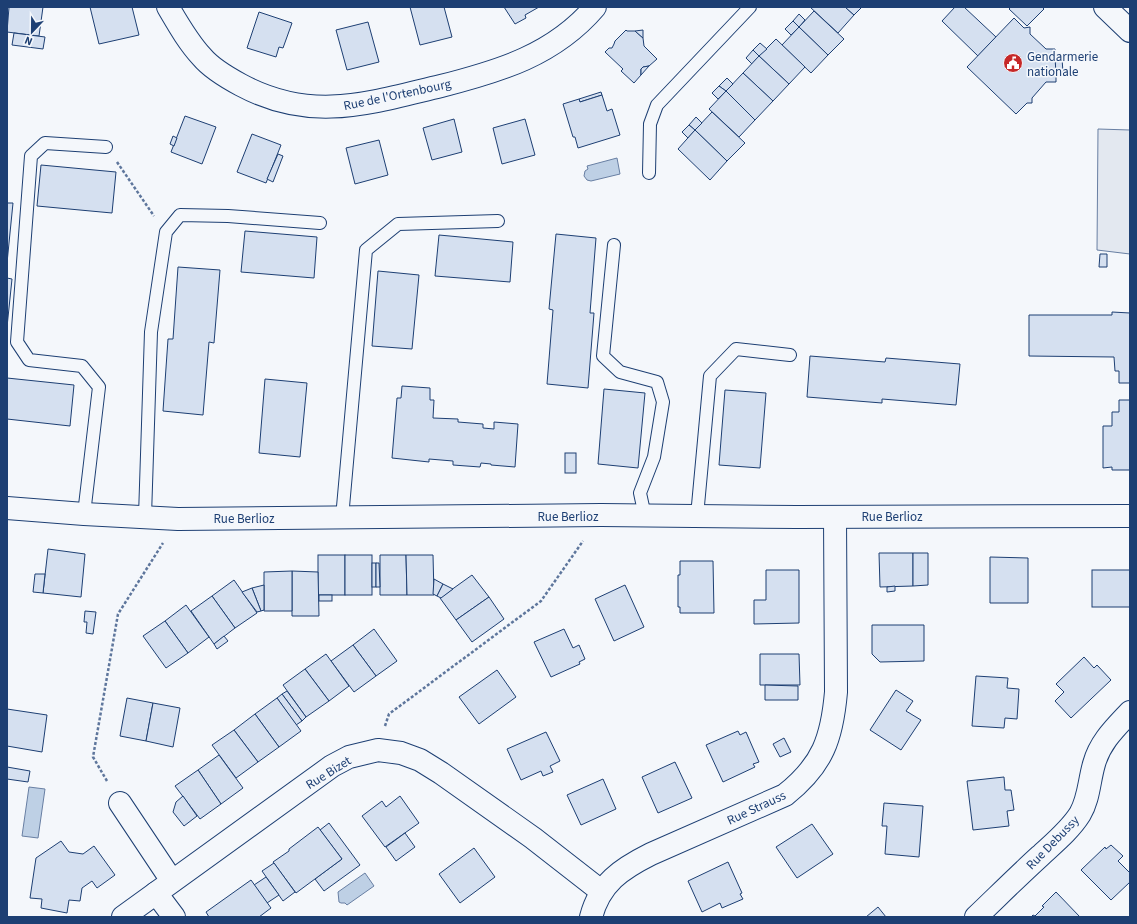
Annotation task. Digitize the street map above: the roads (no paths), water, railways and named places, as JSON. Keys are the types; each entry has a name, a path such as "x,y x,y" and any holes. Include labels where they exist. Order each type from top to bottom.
{"street":[{"name":"Rue de l'Ortenbourg","path":"168,7 185,36 202,58 228,77 256,93 276,100 305,107 326,107 351,106 381,100 469,79 503,68 528,58 551,45 584,19 595,7"},
{"path":"1105,7 1130,30"},
{"name":"Rue Berlioz","path":"7,508 84,514 178,518 601,515 835,517 1130,516"},
{"name":"Rue Strauss","path":"590,917 601,891 616,875 634,863 785,795 799,784 820,758 829,738 834,717 836,692 835,517"},
{"name":"Rue Debussy","path":"976,917 1058,839 1079,815 1088,795 1094,763 1101,746 1111,732 1130,712"},
{"name":"Rue Bizet","path":"123,917 332,766 349,757 378,750 401,753 420,760 440,772 533,838 601,891"},
{"path":"120,803 164,887 174,917"}],"lane":[{"path":"649,173 650,124 657,105 750,7"},
{"path":"84,514 99,387 82,366 29,360 17,342 32,156 45,143 106,147"},
{"path":"145,516 151,332 166,232 180,216 228,216 320,223"},
{"path":"342,518 366,250 398,224 498,221"},
{"path":"614,245 603,356 620,372 657,382 663,402 654,457 640,493 645,516"},
{"path":"697,516 710,376 736,349 790,355"}],"water":[{"path":"617,158 620,174 591,181 587,180 584,176 585,171 588,169 587,166"},
{"path":"29,787 45,789 38,838 22,836"},
{"path":"365,873 374,886 347,905 339,902 338,892"}],"place":[{"name":"Gendarmerie nationale","path":"1013,63"}]}
